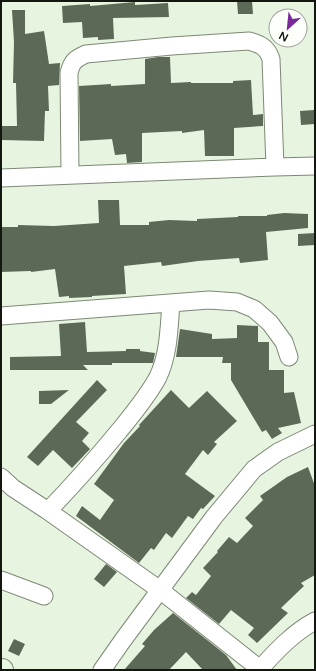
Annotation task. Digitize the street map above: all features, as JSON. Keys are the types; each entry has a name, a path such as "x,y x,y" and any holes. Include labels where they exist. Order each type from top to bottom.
{"street":[{"path":"70,174 69,73 71,65 76,59 86,54 249,41 260,44 267,49 272,59 275,167"},
{"path":"1,178 70,174 315,166"},
{"path":"1,316 209,300 237,302 254,309 270,323 284,342 289,357"},
{"path":"48,511 81,478 131,416 158,378 168,336 171,303"},
{"path":"102,670 122,640 214,517 254,469 278,452 315,434"},
{"path":"1,477 13,488 160,590 260,669 271,656 303,627 315,621"},
{"path":"1,580 44,596"}],"building":[{"path":"237,1 252,1 253,14 238,14"},
{"path":"135,2 135,5 168,3 169,17 113,18 114,39 98,40 98,37 83,38 82,22 63,23 62,6 90,4 90,6"},
{"path":"12,10 25,10 25,34 44,31 49,64 60,63 59,85 48,86 49,111 45,111 44,141 1,140 1,126 17,126 16,83 13,83 14,42"},
{"path":"170,57 171,83 233,83 233,81 251,80 253,115 263,114 263,126 234,128 234,156 205,156 204,130 182,133 182,131 142,133 142,162 127,163 126,154 115,155 112,139 80,141 79,86 145,84 145,59"},
{"path":"314,110 315,124 301,125 300,111"},
{"path":"98,200 119,200 120,225 149,225 149,222 169,220 197,221 197,219 238,216 267,216 284,213 308,214 308,228 266,232 268,260 240,263 239,258 198,261 162,266 161,262 124,266 126,294 92,297 59,297 55,269 31,272 1,272 1,227 18,227 18,225 54,226 99,223"},
{"path":"315,233 315,245 298,246 298,234"},
{"path":"85,322 87,352 126,351 126,349 140,349 140,351 155,353 153,363 83,365 88,370 10,370 10,357 61,356 59,324"},
{"path":"237,325 258,326 258,342 269,342 269,370 284,370 284,393 294,392 301,423 278,428 282,433 272,439 266,430 262,432 231,380 231,363 222,363 223,357 176,357 180,329 212,334 212,339 237,338"},
{"path":"97,380 107,390 76,422 89,433 82,441 90,449 72,468 53,450 38,466 27,457"},
{"path":"69,390 51,404 39,404 39,391"},
{"path":"171,390 189,408 207,391 237,421 214,442 217,444 208,455 203,450 185,474 215,496 203,509 201,508 193,519 188,516 172,538 166,533 154,550 151,548 139,563 76,516 82,506 100,520 114,500 94,484 124,443"},
{"path":"308,467 315,486 315,575 301,583 304,586 281,608 288,613 257,643 248,635 254,628 231,610 219,624 186,598 192,592 196,595 211,576 203,568 218,552 217,551 229,537 237,543 253,526 245,518 263,500 260,496 287,477"},
{"path":"106,564 117,572 104,587 94,579"},
{"path":"173,613 226,655 237,670 203,670 186,652 169,670 124,670 145,646 142,644 154,630"},
{"path":"14,639 25,644 19,656 8,651"}]}
